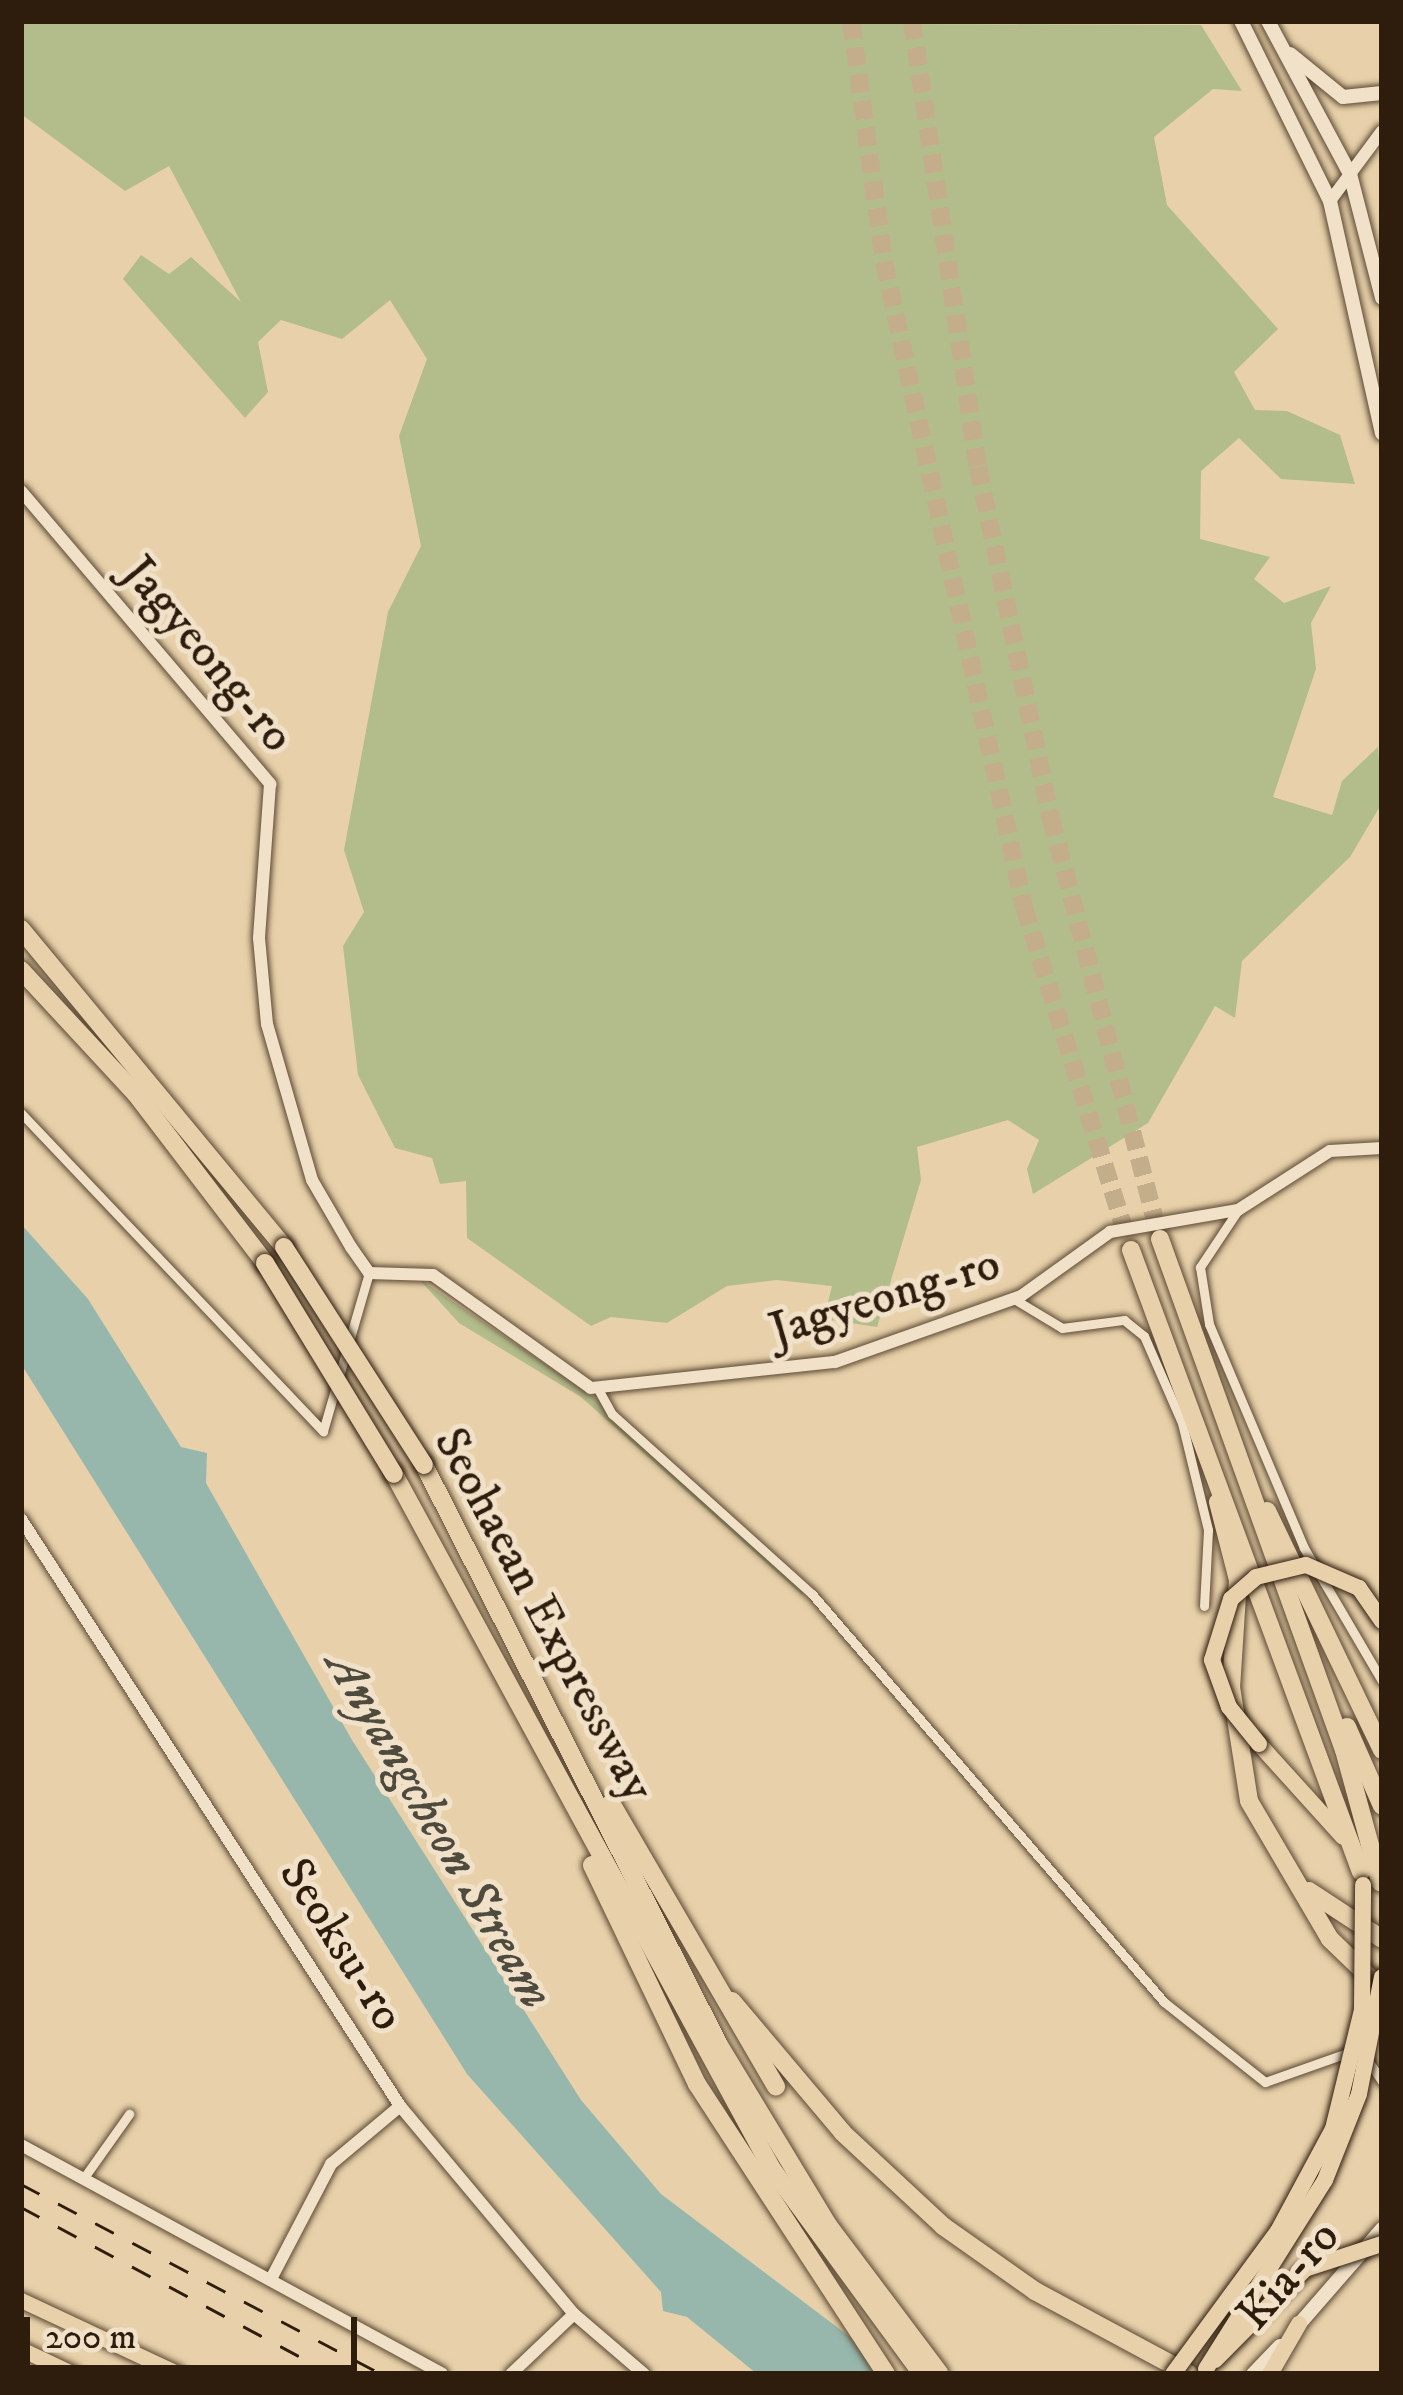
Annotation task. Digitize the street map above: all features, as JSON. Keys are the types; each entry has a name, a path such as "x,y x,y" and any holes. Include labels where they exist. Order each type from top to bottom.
{"highway":[{"name":"Seohaean Expressway","path":"21,929 284,1247 424,1465 565,1727 655,1940 772,2169 922,2374"},
{"name":"Seohaean Expressway","path":"21,970 136,1094 265,1263 394,1474 562,1795 787,2162 940,2374"},
{"path":"1160,1239 1308,1654 1372,1886 1362,2010 1333,2128 1278,2231 1172,2374"},
{"path":"1131,1250 1372,1886"},
{"path":"1217,1402 1382,1750"},
{"path":"1190,1412 1238,1580 1234,1730 1263,1837 1330,1939 1382,1989"},
{"path":"1372,1886 1327,1812 1228,1707 1212,1660 1231,1599 1256,1577 1306,1565 1359,1588 1382,1622"},
{"path":"1308,1654 1382,1806"},
{"path":"565,1727 732,2002 776,2087"},
{"path":"562,1795 628,1956 757,2184 886,2374"},
{"path":"1263,1837 1332,1914 1382,1939"},
{"path":"1199,2372 1325,2180 1364,2077 1382,1976"},
{"path":"732,2002 796,2078 985,2258 1199,2372"},
{"path":"1199,2372 1306,2269 1382,2244"},
{"path":"1270,2374 1299,2324"}],"main road":[{"path":"1241,21 1330,201 1382,433"},
{"path":"1268,21 1350,174 1382,298"},
{"path":"1288,53 1343,97 1382,93"},
{"name":"Kia-ro","path":"1253,2374 1382,2228"},
{"path":"21,2300 179,2374"},
{"path":"21,2349 74,2374"}],"street":[{"path":"1330,201 1382,131"},
{"name":"Jagyeong-ro","path":"21,491 270,784 259,938 267,1024 312,1180 369,1273"},
{"path":"21,1113 323,1430 369,1273 433,1275 598,1389 612,1414 812,1594 1164,2002 1265,2082 1346,2050 1382,2081"},
{"name":"Jagyeong-ro","path":"598,1389 806,1370 1014,1298 1109,1232 1238,1210 1330,1150 1382,1148"},
{"path":"1238,1210 1200,1267 1209,1324 1299,1549 1382,1681"},
{"path":"1014,1298 1062,1328 1124,1320 1144,1336 1182,1423 1212,1574 1204,1606"},
{"name":"Seoksu-ro","path":"21,1520 400,2106 574,2314 644,2374"},
{"path":"21,1548 29,1533"},
{"path":"1212,1574 1228,1573"},
{"path":"271,2279 331,2164 400,2106"},
{"path":"83,2179 129,2114"},
{"path":"21,2145 442,2374"},
{"path":"511,2374 574,2314"}],"green space":[{"path":"21,21 1201,25 1242,91 1213,89 1154,137 1167,205 1278,329 1234,372 1255,410 1287,411 1340,435 1355,484 1281,479 1239,438 1201,471 1200,539 1270,557 1254,579 1284,603 1331,586 1311,623 1316,669 1273,797 1332,815 1342,781 1378,747 1382,803 1350,857 1242,961 1235,1018 1215,1006 1148,1123 1033,1194 1027,1169 1039,1140 1008,1120 917,1147 921,1180 877,1327 824,1319 832,1286 777,1280 727,1286 667,1323 611,1317 591,1326 467,1238 466,1181 440,1184 432,1158 395,1148 358,1075 343,946 364,912 344,850 388,612 421,546 399,436 427,359 390,300 342,339 281,320 258,342 268,392 245,418 123,279 141,255 169,274 191,257 241,302 169,166 125,191 21,114"},
{"path":"418,1278 598,1400 807,1588 802,1595 581,1397 459,1323"}],"water":[{"path":"21,1224 88,1299 181,1447 207,1453 206,1483 352,1740 581,2100 661,2194 899,2374 757,2374 687,2317 663,2311 661,2292 467,2074 21,1364"}],"tunnel":[{"path":"851,21 884,262 1024,907 1131,1250"},
{"path":"912,21 978,467 1051,818 1160,1239"}],"railway":[{"path":"21,2184 382,2374"},
{"path":"21,2207 332,2374"}],"water label":[{"name":"Anyangcheon Stream","path":"439,1830"}]}
